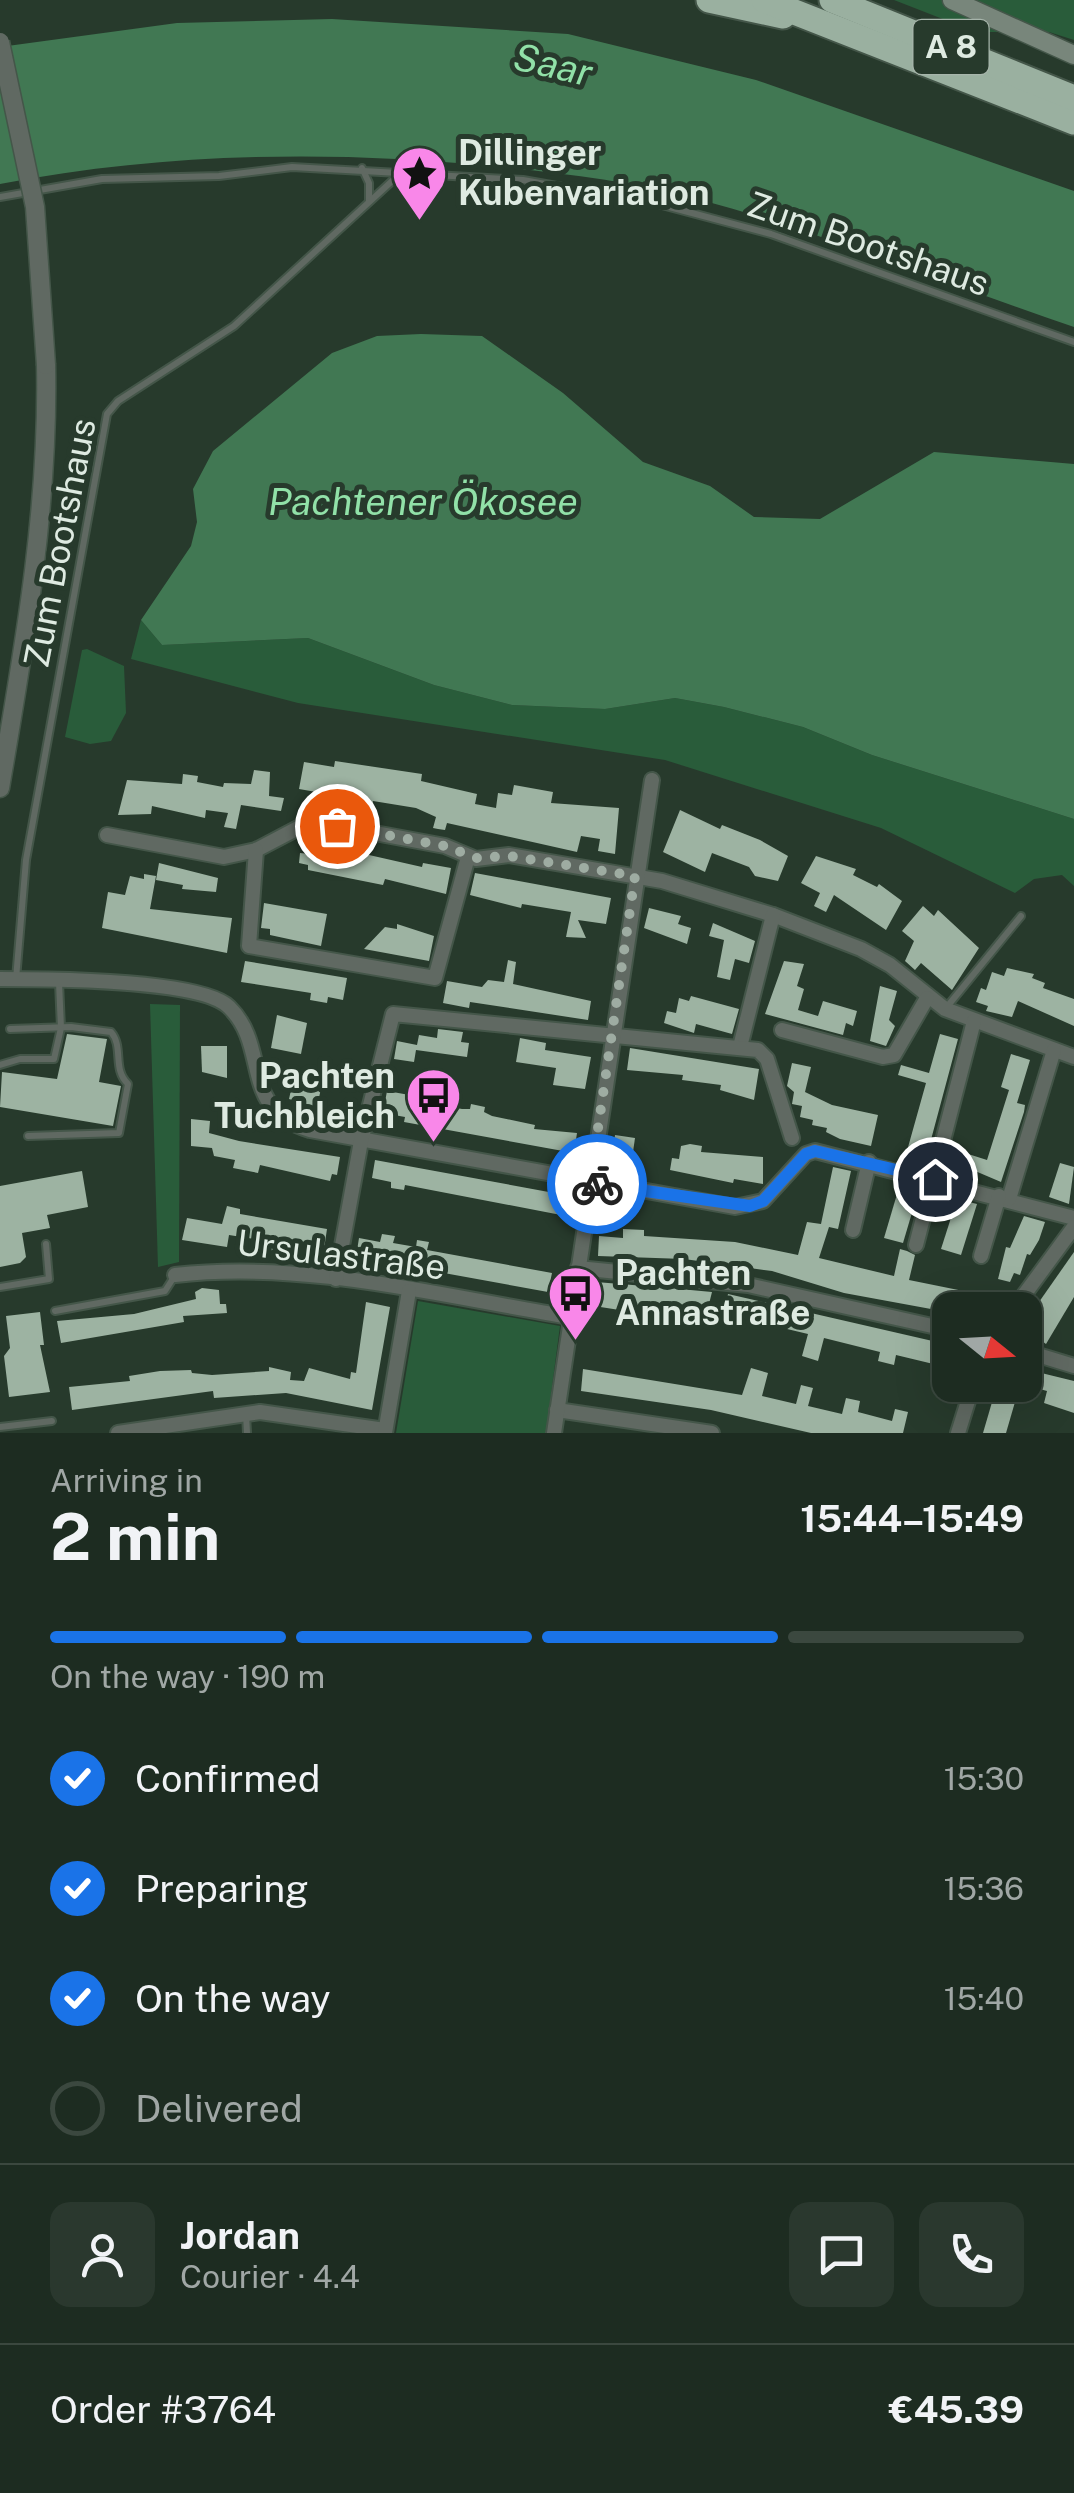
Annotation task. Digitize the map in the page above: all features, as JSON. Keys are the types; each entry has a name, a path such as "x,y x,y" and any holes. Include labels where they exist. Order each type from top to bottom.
{"highway":[{"path":"710,0 826,10"},
{"name":"A 8","path":"764,0 826,10 1074,98"},
{"name":"A 8","path":"826,10 1074,122"}],"main road":[{"path":"952,0 1074,55"}],"street":[{"path":"0,42 34,207 46,365 46,449 38,549 0,788"},
{"path":"554,1433 652,780"},
{"path":"107,835 224,857 256,850 279,835 318,825 445,846 468,857 509,856 635,876 773,915 862,949 890,965 944,1010 1074,1057"},
{"path":"256,850 249,946 435,978 468,857"},
{"path":"740,1047 773,915"},
{"path":"8,979 195,992 219,1000 238,1019 261,1090 275,1112 296,1126 361,1141 590,1183 750,1206 763,1201 806,1154 815,1151 1074,1218"},
{"path":"782,1030 883,1057 894,1054 927,998"},
{"path":"336,1279 389,1016 425,1015 758,1050 766,1059 792,1138"},
{"path":"916,1245 974,1022"},
{"path":"980,1256 1054,1050"},
{"path":"852,1230 868,1162"},
{"path":"1026,1292 1074,1227"},
{"path":"578,1268 748,1284 932,1326"},
{"name":"Ursulastraße","path":"175,1275 270,1270 570,1317"},
{"path":"118,1433 246,1413 283,1413 385,1432 409,1291"},
{"path":"1042,1356 1074,1366"},
{"path":"958,1433 968,1402"},
{"path":"557,1410 712,1433"}],"lane":[{"path":"0,197 102,180 220,176 292,166 404,170"},
{"path":"362,168 369,183 369,202"},
{"name":"Zum Bootshaus","path":"8,979 26,860 108,414 118,401 234,326 404,170 522,180 702,216 829,252 1074,342"},
{"path":"944,1010 1021,916"},
{"path":"0,1066 20,1059 54,1059 61,1028 56,980"},
{"path":"10,1029 104,1028 115,1034 120,1076 128,1092 124,1126 112,1136 28,1136"},
{"path":"0,1287 49,1279 46,1244"},
{"name":"Ursulastraße","path":"55,1310 166,1291 175,1275"},
{"path":"246,1413 248,1433"},
{"path":"0,1426 52,1420"}],"shaded area":[{"path":"894,0 1074,0 1074,40 1049,32 976,32"},
{"path":"141,620 162,645 308,638 434,685 512,705 605,709 675,698 803,727 872,755 1074,819 1074,886 1062,875 1034,879 1015,893 881,828 665,760 298,703 131,659"},
{"path":"82,650 124,666 126,713 111,741 90,744 65,737"},
{"path":"150,1004 180,1005 179,1262 158,1267"},
{"path":"418,1301 560,1326 546,1433 396,1433"}],"water":[{"name":"Saar","path":"332,19 568,34 756,80 1074,191 1074,327 748,213 649,188 570,175 429,161 306,156 183,160 0,184 0,47 177,23"},
{"name":"Pachtener Ökosee","path":"377,336 482,336 563,393 643,462 710,486 754,517 820,519 934,452 1074,464 1074,819 872,755 803,727 724,707 675,698 605,709 512,705 434,685 308,638 162,645 141,620 191,546 197,522 193,489 213,451 332,353"}],"building":[{"path":"335,761 422,774 421,781 477,794 475,804 496,808 498,793 512,795 514,785 553,792 551,803 619,808 615,854 598,851 600,839 581,836 577,852 447,823 445,830 438,829 433,828 436,817 416,808 373,801 372,809 321,800 322,793 299,789 304,762 334,767"},
{"path":"254,770 270,772 269,796 284,798 281,811 241,805 236,829 224,827 228,813 206,810 205,818 152,806 151,814 118,815 127,780 182,784 183,774 198,776 197,782 223,787 224,783 251,784"},
{"path":"680,810 720,829 722,825 760,840 788,856 778,881 755,876 749,867 712,853 705,872 663,852"},
{"path":"311,849 346,855 347,850 422,867 423,863 451,868 446,894 385,879 383,885 308,870 308,865 299,863 300,853 310,854"},
{"path":"816,856 856,869 853,875 877,887 879,884 902,901 886,930 834,895 826,912 814,906 820,893 801,883"},
{"path":"159,863 218,878 216,892 182,889 183,885 156,880"},
{"path":"475,873 611,898 606,924 578,920 586,938 566,937 571,912 522,904 521,908 470,895"},
{"path":"144,874 156,876 150,909 232,918 227,953 102,928 108,892 125,895 130,876 144,879"},
{"path":"264,903 327,914 321,946 270,935 270,929 261,928"},
{"path":"923,906 934,916 938,910 979,948 952,990 921,963 915,970 905,961 914,941 902,931"},
{"path":"649,908 681,916 678,924 691,928 687,944 644,928"},
{"path":"713,923 755,941 749,963 735,959 730,980 717,977 724,940 709,936"},
{"path":"397,924 434,936 429,961 364,949 385,927 397,929"},
{"path":"508,960 516,962 513,984 591,1001 588,1020 470,1002 469,1008 443,1003 447,981 482,987 488,980 504,982"},
{"path":"245,961 347,978 343,1000 310,1000 311,993 241,982"},
{"path":"784,961 804,964 797,986 804,989 798,1010 818,1016 823,1001 857,1011 853,1026 846,1023 843,1035 765,1014"},
{"path":"1007,968 1034,974 1032,978 1045,983 1043,988 1074,999 1074,1026 1018,1001 1012,1017 986,1011 988,1006 976,1002 981,988 986,990 992,972 1004,976"},
{"path":"880,986 897,991 889,1020 895,1026 886,1046 870,1041"},
{"path":"691,996 739,1009 732,1034 696,1024 694,1033 664,1023 667,1011 676,1013 679,998 689,1001"},
{"path":"277,1015 307,1023 301,1054 271,1048"},
{"path":"438,1029 463,1032 461,1042 469,1043 467,1057 416,1050 414,1062 394,1059 397,1041 417,1045 419,1035 437,1038"},
{"path":"67,1034 107,1039 99,1082 121,1086 113,1126 0,1107 2,1072 57,1079"},
{"path":"940,1034 958,1039 925,1162 905,1158 926,1083 898,1075 901,1065 929,1073"},
{"path":"520,1038 546,1043 545,1050 591,1057 585,1089 553,1085 556,1068 516,1062"},
{"path":"201,1046 227,1046 227,1078 202,1072"},
{"path":"630,1048 759,1069 754,1100 720,1090 721,1085 682,1080 683,1075 627,1070"},
{"path":"1011,1054 1030,1060 1017,1103 1025,1105 1024,1112 1001,1182 961,1165 965,1153 987,1160 1009,1090 1001,1087"},
{"path":"792,1063 811,1067 805,1092 832,1105 878,1115 871,1146 840,1139 826,1132 827,1128 812,1125 813,1120 800,1117 802,1106 792,1104 794,1092 787,1086"},
{"path":"294,1073 323,1079 317,1107 289,1099 291,1090 282,1089 284,1078 293,1080"},
{"path":"387,1091 438,1100 437,1104 462,1109 470,1109 471,1104 485,1107 484,1112 492,1116 535,1125 534,1129 577,1133 574,1153 404,1122 405,1117 383,1113"},
{"path":"191,1119 210,1121 209,1133 239,1141 340,1157 337,1175 332,1174 330,1181 260,1165 258,1173 233,1168 235,1160 214,1156 212,1148 191,1146"},
{"path":"615,1135 635,1138 631,1166 611,1163"},
{"path":"681,1146 702,1146 701,1152 763,1157 763,1184 734,1179 733,1183 670,1170 672,1158 679,1159"},
{"path":"375,1160 565,1195 561,1215 405,1185 404,1190 391,1188 391,1182 372,1178"},
{"path":"1060,1163 1074,1167 1069,1204 1049,1197"},
{"path":"833,1167 851,1171 838,1229 829,1227 819,1258 894,1276 900,1249 915,1255 909,1280 968,1292 932,1292 931,1309 844,1293 772,1271 684,1259 598,1256 599,1236 623,1238 623,1229 644,1230 644,1236 735,1242 798,1255 807,1222 821,1224"},
{"path":"82,1171 88,1207 47,1215 50,1228 22,1233 26,1257 20,1263 0,1267 0,1186"},
{"path":"900,1184 919,1189 903,1243 884,1238"},
{"path":"957,1199 977,1204 961,1255 941,1249"},
{"path":"227,1206 240,1209 240,1214 327,1229 324,1249 298,1244 297,1250 281,1247 281,1252 259,1248 260,1240 229,1235 227,1247 182,1240 187,1218 222,1224"},
{"path":"1024,1216 1045,1222 1039,1240 1027,1254 1020,1275 1014,1273 1010,1282 998,1279 1006,1247 1010,1248"},
{"path":"382,1234 395,1236 393,1243 416,1247 417,1240 429,1242 427,1250 552,1273 548,1292 356,1257 359,1238 380,1242"},
{"path":"1074,1252 1074,1297 1046,1344 1042,1341 1042,1298"},
{"path":"596,1282 712,1292 707,1312 671,1308 669,1325 658,1324 658,1316 594,1306"},
{"path":"202,1288 219,1290 220,1304 226,1304 227,1313 183,1316 184,1322 61,1343 57,1321 134,1314 196,1299 195,1292"},
{"path":"728,1294 932,1341 932,1364 896,1355 894,1365 878,1361 880,1352 824,1338 818,1361 802,1356 808,1334 724,1314"},
{"path":"366,1302 390,1307 372,1410 286,1393 214,1398 213,1391 72,1410 69,1387 130,1381 129,1376 160,1371 191,1370 212,1375 269,1371 269,1367 291,1372 290,1380 304,1381 309,1368 350,1379 351,1372 356,1373"},
{"path":"40,1312 44,1345 40,1345 50,1392 9,1397 4,1356 10,1348 6,1316"},
{"path":"751,1368 768,1373 762,1396 796,1404 801,1385 813,1388 808,1406 842,1414 846,1398 860,1401 858,1412 892,1421 895,1409 908,1412 903,1433 811,1433 711,1410 581,1391 583,1369 742,1395"},
{"path":"1042,1373 1074,1381 1074,1413 1044,1403 1047,1391 1042,1390"},
{"path":"992,1402 1015,1402 1006,1433 983,1433"}],"way so far":[{"path":"337,826 445,846 468,857 509,856 635,876 590,1183 597,1184"}],"place":[{"name":"Dillinger Kubenvariation","path":"419,222"},
{"name":"Pachten Tuchbleich","path":"434,1145"},
{"name":"Pachten Annastraße","path":"576,1342"}],"route":[{"path":"597,1184 735,1207 750,1206 763,1201 806,1154 815,1151 935,1179"}]}
